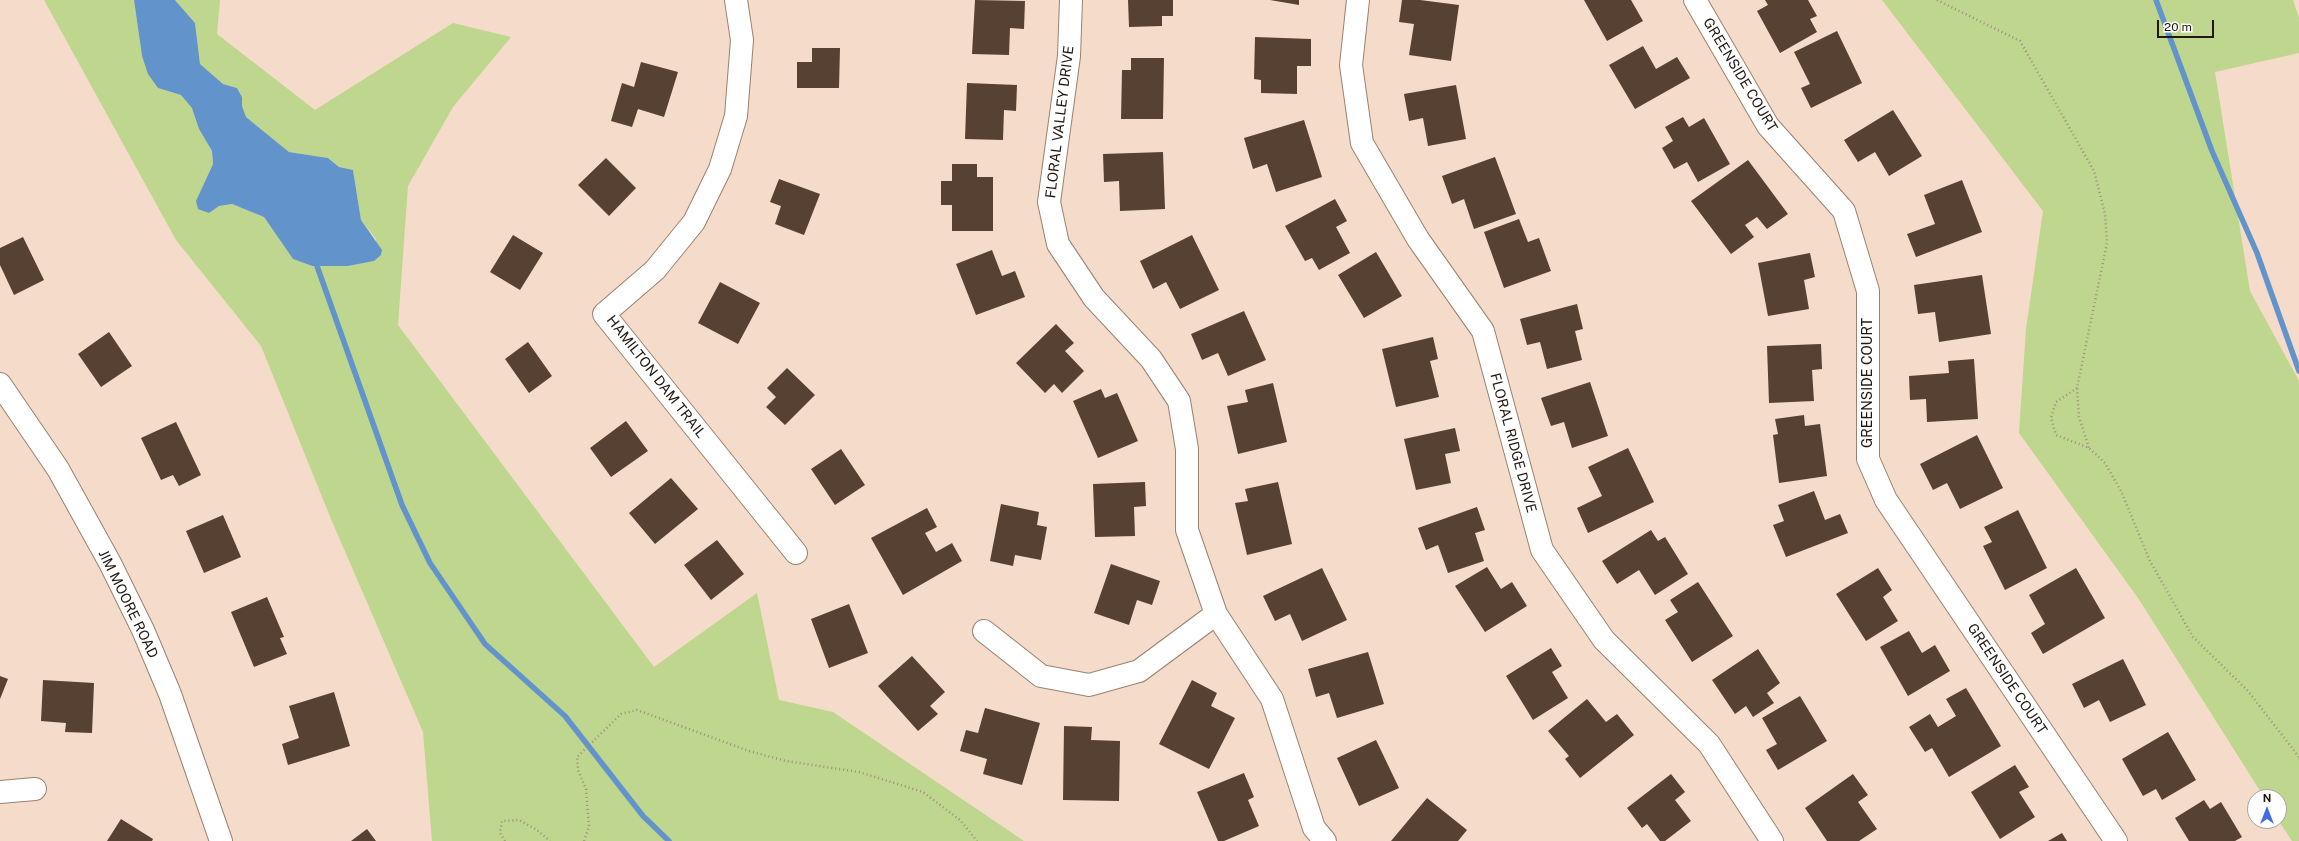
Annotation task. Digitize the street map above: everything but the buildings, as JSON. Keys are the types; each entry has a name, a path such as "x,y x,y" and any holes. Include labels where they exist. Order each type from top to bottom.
{"street":[{"name":"HAMILTON DAM TRAIL","path":"736,0 742,40 736,116 720,169 694,222 655,270 604,314 796,553"},
{"name":"FLORAL VALLEY DRIVE","path":"1071,0 1069,56 1049,202 1058,244 1094,298 1151,359 1179,402 1187,449 1187,530 1216,614 1272,699 1314,828 1325,841"},
{"name":"FLORAL RIDGE DRIVE","path":"1358,0 1351,65 1362,143 1418,239 1483,331 1542,550 1604,640 1708,744 1772,841"},
{"name":"GREENSIDE COURT","path":"1695,0 1768,126 1844,211 1868,291 1868,459 1886,500 2116,841"},
{"name":"JIM MOORE ROAD","path":"0,384 58,469 110,563 143,630 170,694 221,841"},
{"path":"984,631 1041,676 1089,684 1139,671 1216,614"},
{"path":"0,792 35,789"}],"path":[{"path":"1937,0 2020,41 2094,171 2105,214 2107,243 2077,388 2079,417 2089,448"},
{"path":"2077,388 2056,402 2051,418 2056,435 2089,448 2105,463 2121,491 2150,561 2193,637 2248,690 2299,757"},
{"path":"584,841 589,827 586,789 578,770 577,757 621,714 637,710 749,750 786,761 859,772 923,792 960,820 977,841"},
{"path":"505,841 500,833 502,821 519,820 537,830 550,841"}],"green space":[{"path":"44,0 134,0 142,56 158,88 181,95 193,108 199,129 212,151 213,164 202,188 209,213 219,206 232,204 264,217 293,259 312,266 348,266 374,261 376,239 361,220 353,170 339,167 328,158 289,152 246,117 242,106 242,97 237,88 223,84 200,64 195,23 175,0 220,0 217,34 315,110 453,23 511,37 453,107 408,186 398,325 654,667 757,593 779,700 833,712 1024,841 432,841 423,732 331,519 261,346 176,240"},
{"path":"1882,0 2293,0 2299,18 2299,53 2215,72 2250,291 2299,381 2299,841 2292,841 2284,829 2287,829 2287,789 2259,789 2138,598 2019,433 2026,329 2043,211"}],"water":[{"path":"134,0 175,0 195,23 200,64 223,84 237,88 242,97 242,106 246,117 289,152 328,158 339,167 353,170 361,220 382,250 381,255 374,261 348,266 312,266 293,259 264,217 232,204 219,206 209,213 198,209 196,201 213,164 212,151 199,129 192,108 181,95 158,88 148,74 142,56"}],"waterway":[{"path":"2156,0 2212,151 2257,253 2299,371"},
{"path":"317,266 402,505 430,563 485,644 565,716 643,816 669,841"}]}
